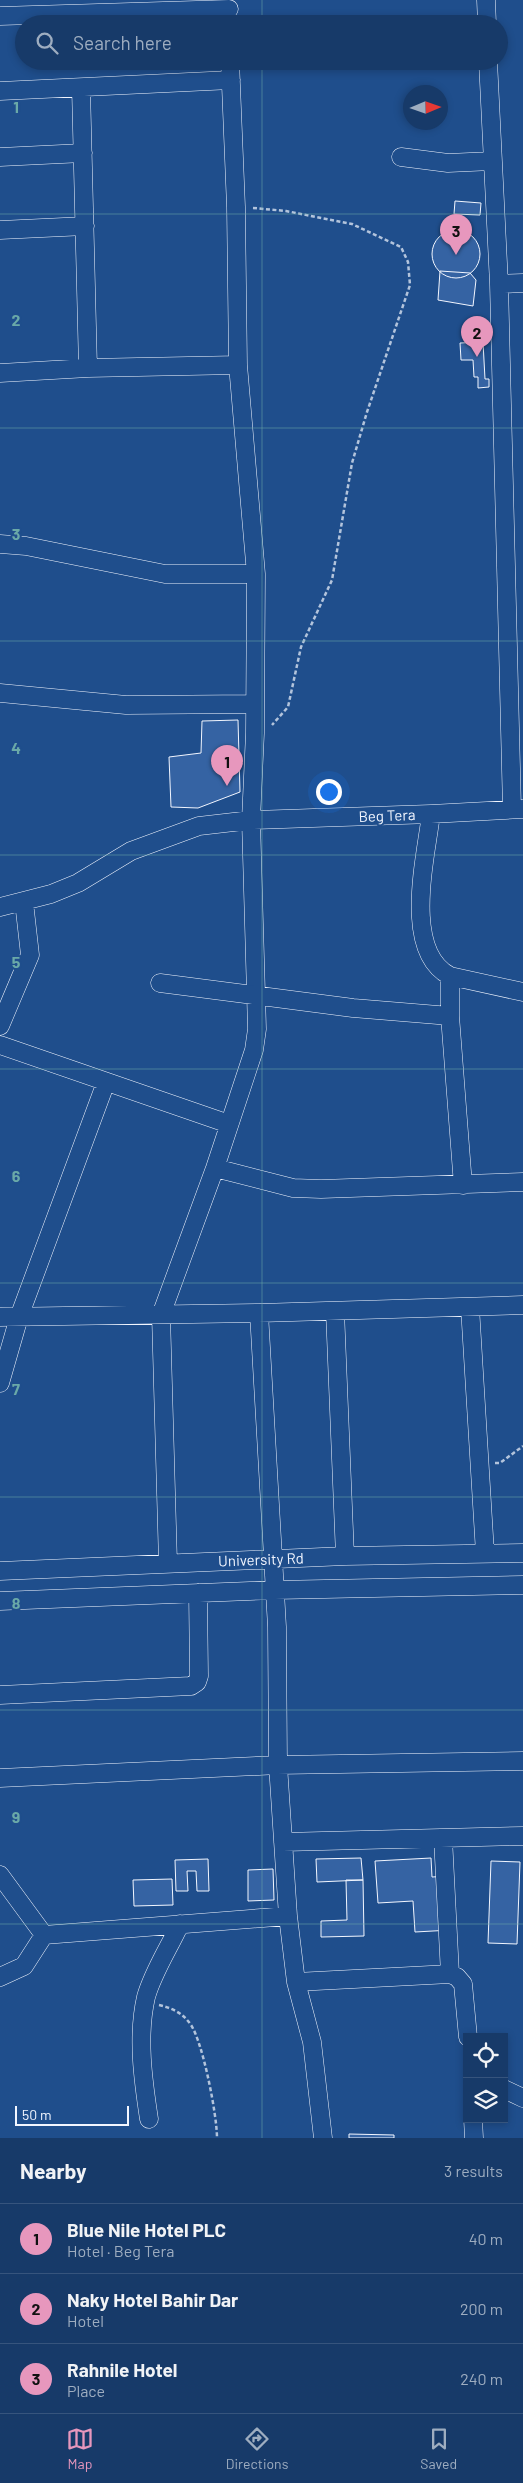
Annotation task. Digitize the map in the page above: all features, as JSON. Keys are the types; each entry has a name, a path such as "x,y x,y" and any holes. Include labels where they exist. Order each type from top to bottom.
{"street":[{"path":"486,0 487,15"},
{"path":"46,15 229,11"},
{"path":"0,16 15,16"},
{"path":"168,1563 161,1315 215,1168 257,1040 251,820 255,733 256,574 238,365 236,207 230,70"},
{"path":"488,70 499,284 518,809"},
{"path":"0,91 231,80"},
{"path":"81,88 88,368"},
{"path":"0,157 83,153"},
{"path":"401,157 448,164 492,161"},
{"path":"0,230 85,226"},
{"path":"499,284 523,283"},
{"path":"0,373 88,368 238,365"},
{"path":"0,544 26,546 166,574 256,574"},
{"path":"0,692 126,705 255,704"},
{"name":"Beg Tera","path":"0,907 24,902 78,883 131,851 182,832 217,822 518,809"},
{"path":"431,814 420,904 421,926 432,956 442,971 450,976 523,992"},
{"path":"0,1026 30,955 24,902"},
{"path":"450,976 450,1016 463,1185"},
{"path":"160,983 353,1008 450,1016"},
{"path":"0,1045 229,1124"},
{"path":"0,1382 19,1317 106,1082"},
{"path":"215,1168 293,1188 523,1182"},
{"path":"0,1317 259,1313 523,1305"},
{"path":"470,1307 484,1553"},
{"path":"335,1311 345,1556"},
{"path":"259,1313 275,1590 278,1765 288,1916 296,1982 312,2042 324,2138"},
{"name":"University Rd","path":"0,1571 345,1556 523,1553"},
{"name":"University Rd","path":"0,1601 275,1590 523,1585"},
{"path":"0,1695 191,1686 197,1682 199,1676 198,1593"},
{"path":"0,1778 278,1765 523,1761"},
{"path":"283,1842 523,1836"},
{"path":"443,1838 450,1974"},
{"path":"0,1876 44,1935"},
{"path":"44,1935 288,1916"},
{"path":"149,2119 142,2036 146,2001 156,1972 180,1924"},
{"path":"0,1977 24,1966 44,1935"},
{"path":"296,1982 450,1974 457,1977 463,1984 468,2033"},
{"path":"508,2091 523,2098"},
{"path":"473,2123 474,2138"}],"path":[{"path":"236,207 286,211 352,224 401,247 408,262 410,285 367,412 352,463 332,580 301,647 288,707 271,725 255,733"},
{"path":"479,1463 500,1464 523,1446"},
{"path":"146,2001 175,2008 192,2025 206,2070 218,2138"}],"building":[{"path":"455,201 481,203 480,215 454,214"},
{"path":"456,230 465,232 473,237 478,245 480,254 478,263 473,271 465,276 456,278 447,276 439,271 434,263 432,254 434,245 439,237 447,232"},
{"path":"440,271 470,273 476,280 473,306 438,300"},
{"path":"483,342 485,379 489,379 489,387 478,388 478,377 474,377 473,360 461,360 460,343"},
{"path":"238,720 240,792 198,808 171,807 169,757 201,753 202,721"},
{"path":"361,1858 363,1880 317,1882 316,1859"},
{"path":"431,1858 432,1877 448,1876 451,1930 415,1932 413,1901 378,1903 375,1861"},
{"path":"208,1859 209,1891 197,1891 196,1871 187,1871 188,1891 176,1891 175,1860"},
{"path":"491,1861 520,1862 517,1944 488,1943"},
{"path":"273,1869 274,1900 248,1901 248,1870"},
{"path":"172,1879 173,1905 134,1906 133,1880"},
{"path":"346,1880 363,1880 364,1936 321,1937 321,1921 347,1920"},
{"path":"349,2134 394,2135 394,2138 349,2138"}],"place":[{"name":"Rahnile Hotel","path":"456,255"},
{"name":"Naky Hotel Bahir Dar","path":"477,357"},
{"name":"Blue Nile Hotel PLC","path":"227,786"}]}
